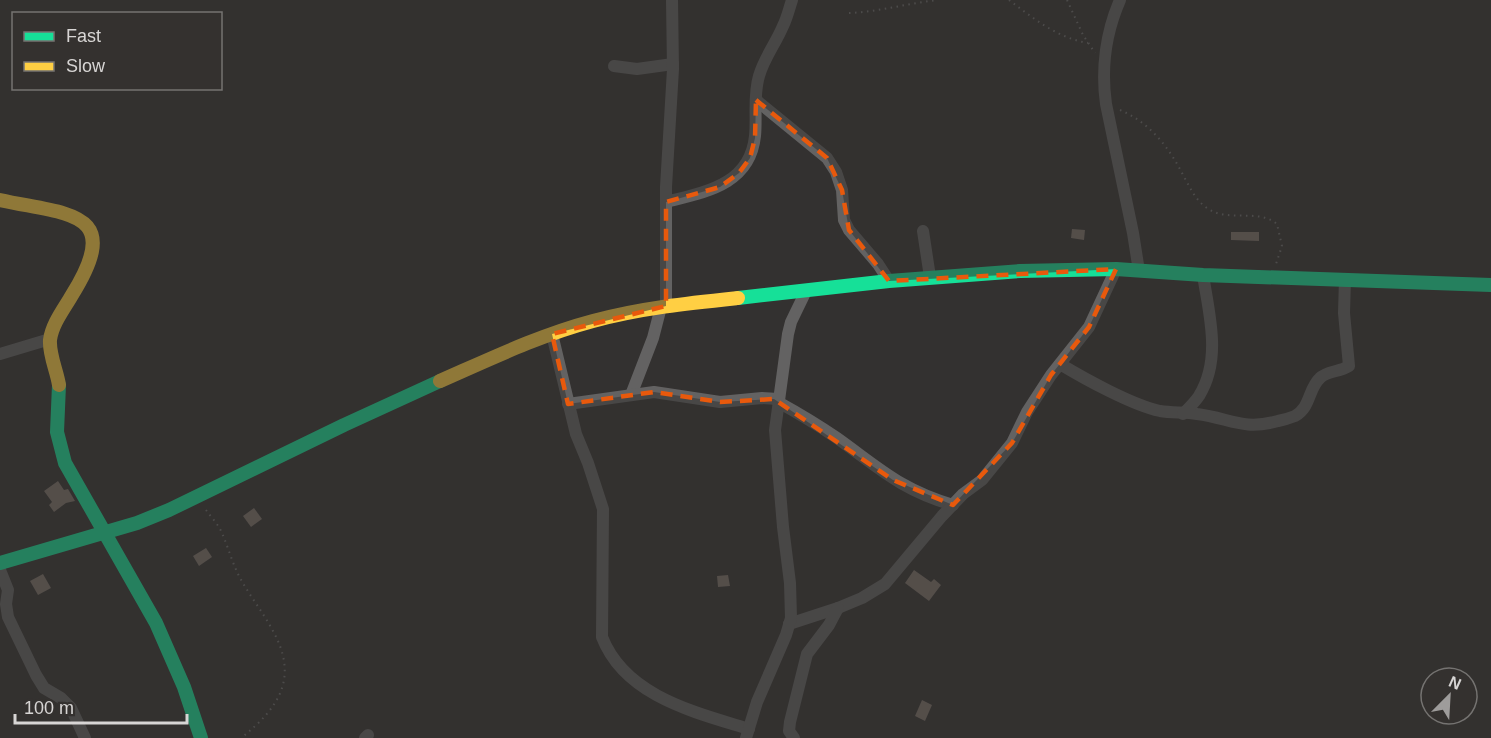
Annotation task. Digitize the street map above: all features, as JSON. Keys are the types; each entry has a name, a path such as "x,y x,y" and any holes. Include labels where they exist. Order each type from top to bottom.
{"street":[{"path":"630,394 664,307 666,202 673,64 672,0"},
{"path":"666,202 720,187 739,173 750,158 755,138 757,85 763,66 784,26 792,0"},
{"path":"1120,0 1109,32 1105,70 1106,104 1139,271"},
{"path":"614,66 637,69 673,64"},
{"path":"756,100 827,158 836,172 842,189 844,220 849,230 878,264 889,281"},
{"path":"0,200 76,217 84,221 92,234 94,245 86,273 57,322 50,339 59,389 57,425 60,445 65,463 156,623 184,687 201,738"},
{"path":"923,231 930,277"},
{"path":"789,624 862,598 885,584 953,505 982,480 1012,443 1027,412 1089,327 1116,269"},
{"path":"0,563 137,523 197,498 355,420 513,348 592,321 664,307 889,281 1020,271 1116,269 1203,275 1491,285"},
{"path":"1183,414 1198,397 1205,384 1212,349 1212,328 1203,275"},
{"path":"1060,364 1078,375 1159,410 1196,414 1238,424 1259,426 1295,416 1305,408 1322,375 1338,372 1349,366 1344,313 1345,279"},
{"path":"552,334 576,434 603,509 602,637 608,650 618,665 639,686 748,734 757,702 791,618 775,430 788,334 791,322 806,291"},
{"path":"0,354 50,339"},
{"path":"568,404 654,392 720,402 762,398 778,400 819,426 893,480 916,492 953,505"},
{"path":"0,570 8,590 6,604 8,617 36,675 44,688 61,698 71,708 85,738"},
{"path":"794,738 789,731 790,722 807,654 829,625 838,608"}],"path":[{"path":"849,13 862,13 938,0"},
{"path":"1009,0 1050,29 1073,40 1088,43"},
{"path":"1067,0 1088,43 1105,70"},
{"path":"1106,104 1132,115 1153,132 1174,159 1197,200 1205,207 1216,214 1266,217 1277,224 1282,246 1271,277"},
{"path":"197,498 222,532 239,576 275,634 285,666 285,681 281,695 241,738"}],"highlighted area":[{"path":"756,100 827,158 842,190 849,230 889,281 1116,269 1089,327 1051,375 1012,443 953,505 893,480 774,399 720,402 654,392 568,404 552,334 666,306 666,202 720,187 739,173 750,158 755,138"}],"building":[{"path":"1072,229 1085,230 1084,240 1071,238"},
{"path":"1231,232 1259,232 1259,241 1231,240"},
{"path":"58,481 64,490 68,489 75,501 66,503 54,512 49,505 52,502 44,491"},
{"path":"254,508 262,519 251,527 243,516"},
{"path":"206,548 212,557 199,566 193,556"},
{"path":"914,570 931,582 934,579 941,585 929,601 905,583"},
{"path":"43,574 51,588 38,595 30,581"},
{"path":"728,575 730,586 718,587 717,576"},
{"path":"922,700 932,705 925,721 915,716"}],"traffic: fast":[{"path":"738,298 889,281 1020,271 1116,269 1203,275 1491,285"},
{"path":"0,563 137,523 169,510 440,381"},
{"path":"59,385 57,432 65,463 156,623 184,687 201,738"}],"traffic: slow":[{"path":"0,200 67,214 81,221 90,232 93,246 87,267 51,334 51,351 59,385"},
{"path":"440,381 534,340 593,321 647,309 738,298"}]}
